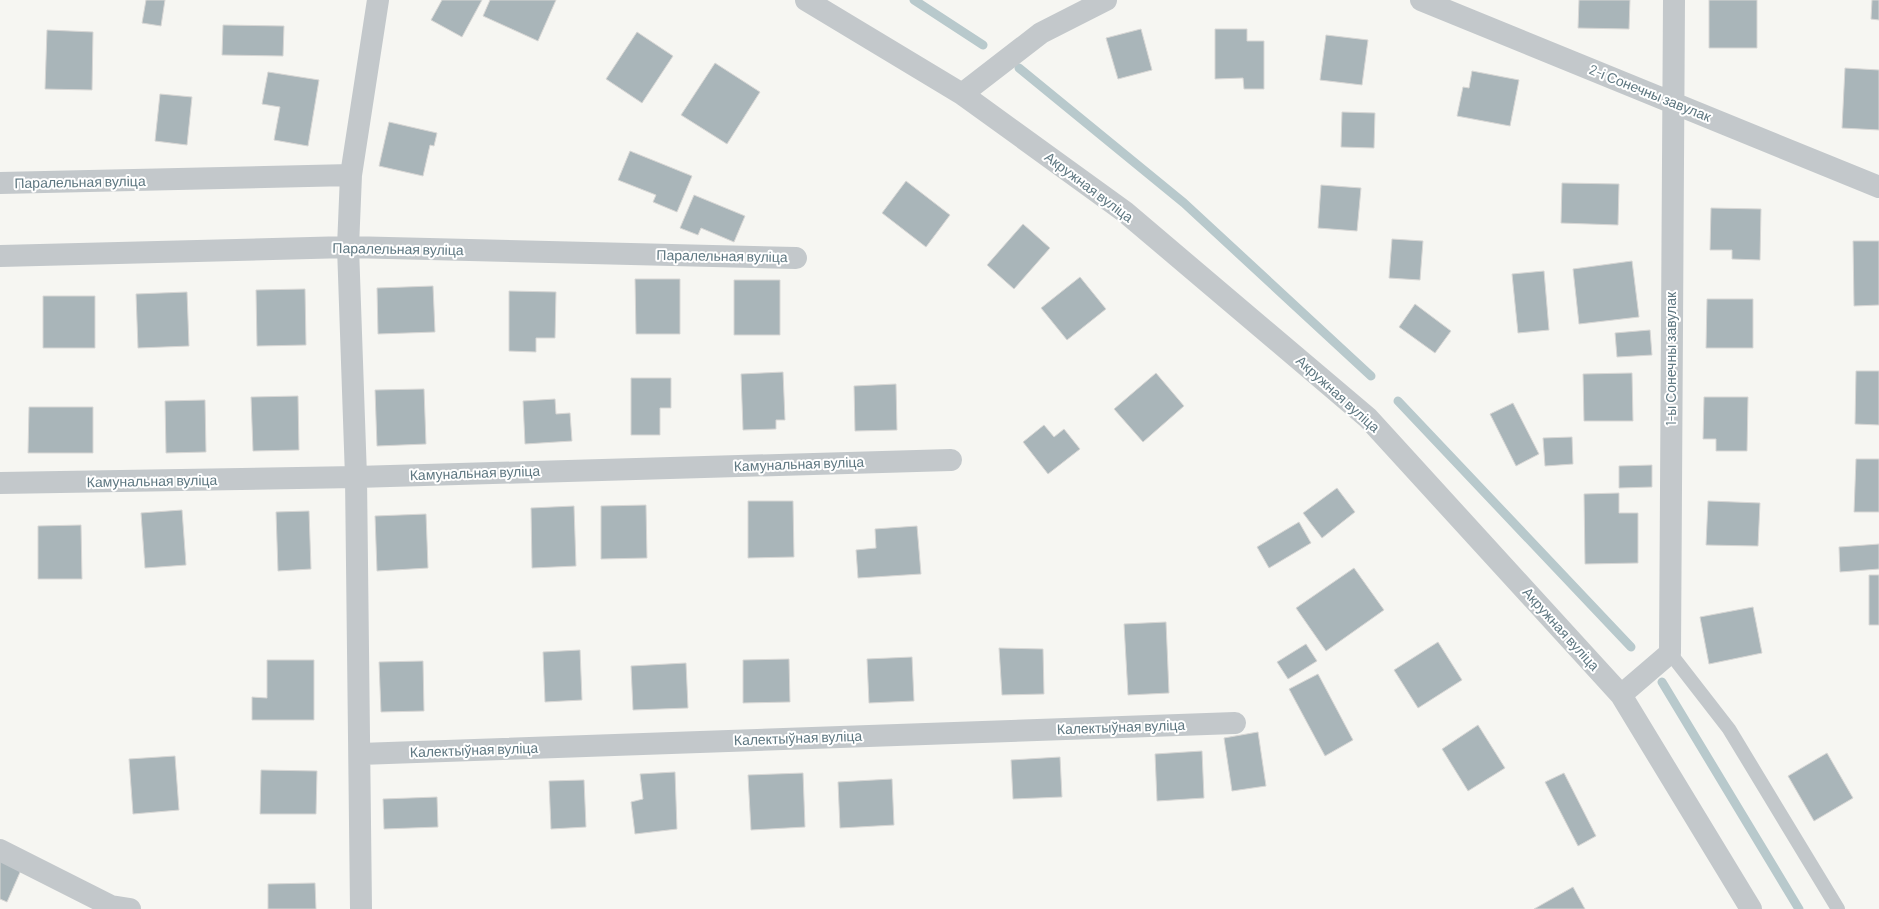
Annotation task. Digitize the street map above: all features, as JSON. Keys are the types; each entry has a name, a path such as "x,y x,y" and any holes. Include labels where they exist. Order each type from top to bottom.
{"street":[{"path":"361,909 356,477 348,248 351,175 378,0"},
{"name":"Акружная вуліца","path":"806,0 962,94 1125,212 1368,418 1621,695 1751,909"},
{"path":"962,94 1041,33 1106,0"},
{"name":"2-і Сонечны завулак","path":"1420,0 1879,187"},
{"name":"1-ы Сонечны завулак","path":"1670,653 1672,102 1674,0"},
{"name":"Паралельная вуліца","path":"0,184 351,175"},
{"name":"Паралельная вуліца","path":"0,256 348,248 796,258"},
{"name":"Камунальная вуліца","path":"0,483 356,477 951,460"},
{"path":"1621,695 1670,653"},
{"name":"Калектыўная вуліца","path":"360,754 1235,723"},
{"path":"0,850 115,908"}],"lane":[{"path":"1670,653 1730,729 1838,909"}],"building":[{"path":"146,0 165,0 161,26 142,23"},
{"path":"442,0 482,0 462,37 431,20"},
{"path":"490,0 556,0 538,41 483,16"},
{"path":"1579,0 1630,0 1629,29 1578,28"},
{"path":"1709,0 1757,0 1757,48 1709,48"},
{"path":"1872,0 1879,0 1879,20 1871,19"},
{"path":"223,25 284,26 283,56 222,55"},
{"path":"1141,29 1152,70 1118,79 1106,38"},
{"path":"1215,29 1247,29 1247,41 1264,41 1264,89 1244,89 1243,78 1215,79"},
{"path":"47,30 93,32 92,90 45,89"},
{"path":"637,32 673,56 642,103 606,79"},
{"path":"1326,35 1368,40 1362,85 1320,80"},
{"path":"715,63 760,92 727,144 681,115"},
{"path":"1845,68 1879,70 1879,130 1842,128"},
{"path":"1472,71 1519,80 1510,126 1457,116 1463,87 1469,88"},
{"path":"268,72 319,80 308,146 274,140 280,107 262,104"},
{"path":"160,94 192,97 187,145 155,141"},
{"path":"1342,112 1375,113 1374,148 1341,147"},
{"path":"389,122 437,133 434,146 430,145 423,176 379,166"},
{"path":"630,151 692,176 677,212 653,202 656,195 618,180"},
{"path":"906,181 950,215 926,247 882,213"},
{"path":"1562,183 1619,184 1618,225 1561,223"},
{"path":"1321,185 1361,188 1357,231 1318,228"},
{"path":"694,195 745,216 734,242 701,228 698,235 680,228"},
{"path":"1711,208 1761,209 1760,260 1732,259 1732,250 1710,250"},
{"path":"1023,224 1050,248 1014,289 987,265"},
{"path":"1392,239 1423,241 1420,280 1389,278"},
{"path":"1853,241 1879,241 1879,305 1854,306"},
{"path":"1632,261 1639,317 1579,324 1573,269"},
{"path":"1544,271 1549,330 1518,333 1512,274"},
{"path":"1080,277 1106,309 1067,340 1041,308"},
{"path":"635,279 680,279 680,334 636,334"},
{"path":"734,280 780,280 780,335 734,335"},
{"path":"433,286 435,332 378,334 377,288"},
{"path":"305,289 306,345 257,346 256,290"},
{"path":"509,291 556,292 555,338 536,338 536,352 509,351"},
{"path":"187,292 189,346 138,348 136,294"},
{"path":"43,296 95,296 95,348 43,348"},
{"path":"1707,299 1753,299 1753,348 1706,348"},
{"path":"1415,304 1451,331 1435,353 1399,327"},
{"path":"1650,330 1652,355 1617,357 1615,333"},
{"path":"1856,371 1879,371 1879,425 1855,424"},
{"path":"783,372 785,420 776,420 776,429 743,430 741,374"},
{"path":"1156,373 1184,406 1143,442 1114,409"},
{"path":"1632,373 1633,421 1584,421 1583,374"},
{"path":"631,378 671,378 671,408 660,408 660,435 631,435"},
{"path":"896,384 897,430 855,431 854,386"},
{"path":"424,389 426,444 377,446 375,390"},
{"path":"298,396 299,450 253,451 251,397"},
{"path":"1704,397 1748,397 1747,451 1716,451 1716,439 1703,439"},
{"path":"555,399 556,414 570,413 572,441 525,444 523,401"},
{"path":"205,400 206,452 166,453 165,401"},
{"path":"1513,403 1539,454 1516,466 1490,414"},
{"path":"29,407 93,407 93,453 28,453"},
{"path":"1044,425 1054,437 1064,429 1080,449 1048,474 1023,442"},
{"path":"1572,437 1573,464 1545,466 1543,438"},
{"path":"1856,459 1879,459 1879,512 1854,512"},
{"path":"1652,465 1652,487 1619,488 1619,466"},
{"path":"1337,488 1355,512 1322,538 1303,513"},
{"path":"1619,493 1619,513 1638,513 1638,563 1585,564 1584,494"},
{"path":"748,501 793,501 794,557 748,558"},
{"path":"1708,501 1760,503 1758,546 1706,545"},
{"path":"646,505 647,558 601,559 601,506"},
{"path":"574,506 576,566 532,568 531,508"},
{"path":"182,510 186,565 145,568 141,513"},
{"path":"309,511 311,569 278,571 276,512"},
{"path":"426,514 428,568 377,571 375,516"},
{"path":"1299,522 1311,543 1269,568 1257,547"},
{"path":"81,525 82,579 38,579 38,526"},
{"path":"917,526 921,574 858,578 856,550 876,548 875,529"},
{"path":"1879,544 1879,569 1840,572 1839,547"},
{"path":"1354,568 1384,610 1326,651 1296,608"},
{"path":"1869,575 1879,575 1879,625 1869,625"},
{"path":"1753,607 1762,653 1709,664 1700,617"},
{"path":"1166,622 1169,693 1128,695 1124,624"},
{"path":"1438,642 1462,680 1418,708 1394,670"},
{"path":"1306,644 1317,661 1288,679 1277,662"},
{"path":"999,648 1043,649 1044,694 1002,695"},
{"path":"580,650 582,700 545,702 543,652"},
{"path":"912,657 914,701 869,703 867,659"},
{"path":"789,659 790,702 743,703 743,660"},
{"path":"267,660 314,660 314,720 252,720 252,697 267,698"},
{"path":"423,661 424,711 381,712 379,662"},
{"path":"686,663 688,708 633,710 631,666"},
{"path":"1318,674 1353,740 1325,756 1289,689"},
{"path":"1478,725 1505,768 1468,791 1442,749"},
{"path":"1258,732 1266,786 1232,791 1224,738"},
{"path":"1202,751 1204,798 1157,801 1155,754"},
{"path":"1827,753 1853,798 1814,821 1788,776"},
{"path":"175,756 179,810 133,814 129,759"},
{"path":"1060,757 1062,797 1013,799 1011,760"},
{"path":"261,770 317,771 316,814 260,814"},
{"path":"675,772 677,829 635,834 631,802 643,799 640,774"},
{"path":"803,773 805,827 751,830 748,775"},
{"path":"1564,773 1596,836 1578,846 1545,782"},
{"path":"892,779 894,825 840,828 838,782"},
{"path":"584,780 586,827 551,829 549,781"},
{"path":"437,797 438,827 384,829 383,799"},
{"path":"0,861 21,870 7,902 0,899"},
{"path":"315,883 316,909 268,909 268,884"},
{"path":"1573,887 1585,909 1534,909"}],"waterway":[{"path":"914,0 983,45"},
{"path":"1019,68 1184,203 1371,376"},
{"path":"1398,401 1631,647"},
{"path":"1662,682 1799,909"}]}
